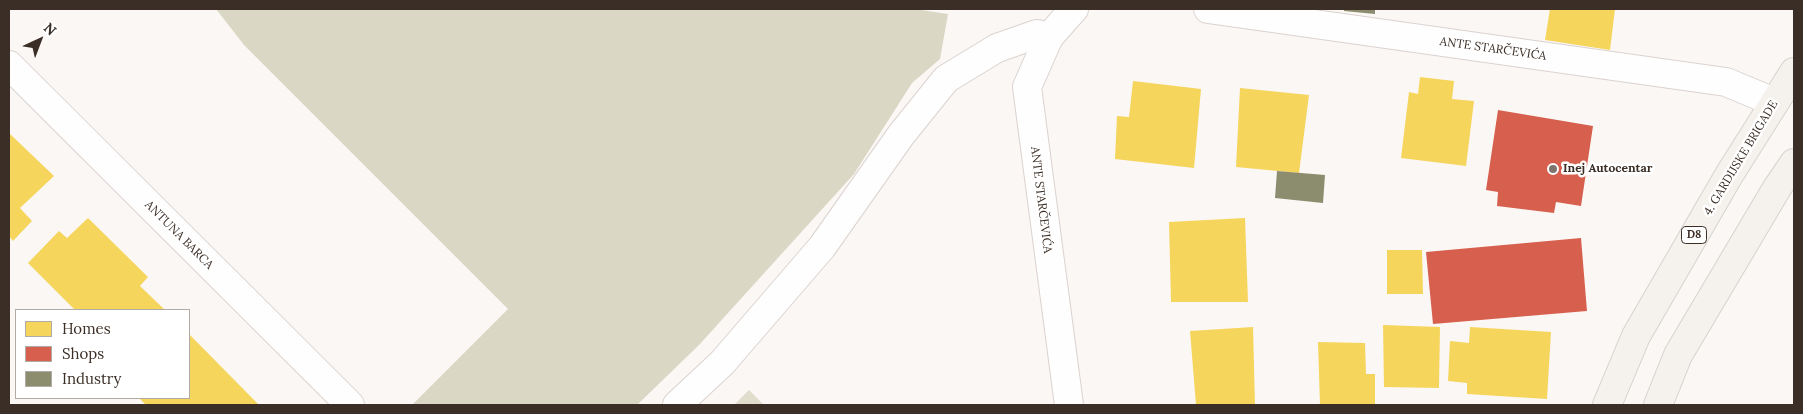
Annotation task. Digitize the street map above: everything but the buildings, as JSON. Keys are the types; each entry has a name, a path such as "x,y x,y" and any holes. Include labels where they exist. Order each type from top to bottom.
{"main road":[{"name":"4. GARDIJSKE BRIGADE","path":"1607,405 1636,336 1728,175 1794,72"},
{"path":"1658,405 1678,355 1772,196 1794,163"}],"street":[{"name":"ANTE STARČEVIĆA","path":"1069,405 1027,87 1050,37 1074,9"},
{"name":"ANTE STARČEVIĆA","path":"1208,9 1726,82 1774,102"},
{"path":"678,405 722,363 822,247 901,136 946,79 997,48 1037,34 1050,37"},
{"name":"ANTUNA BARCA","path":"9,66 350,405"}],"shaded area":[{"path":"216,9 914,9 948,14 940,59 912,83 854,174 699,345 637,405 412,405 508,309 244,45"},
{"path":"749,390 764,405 734,405"}],"place":[{"name":"Inej Autocentar","path":"1553,169"}]}
